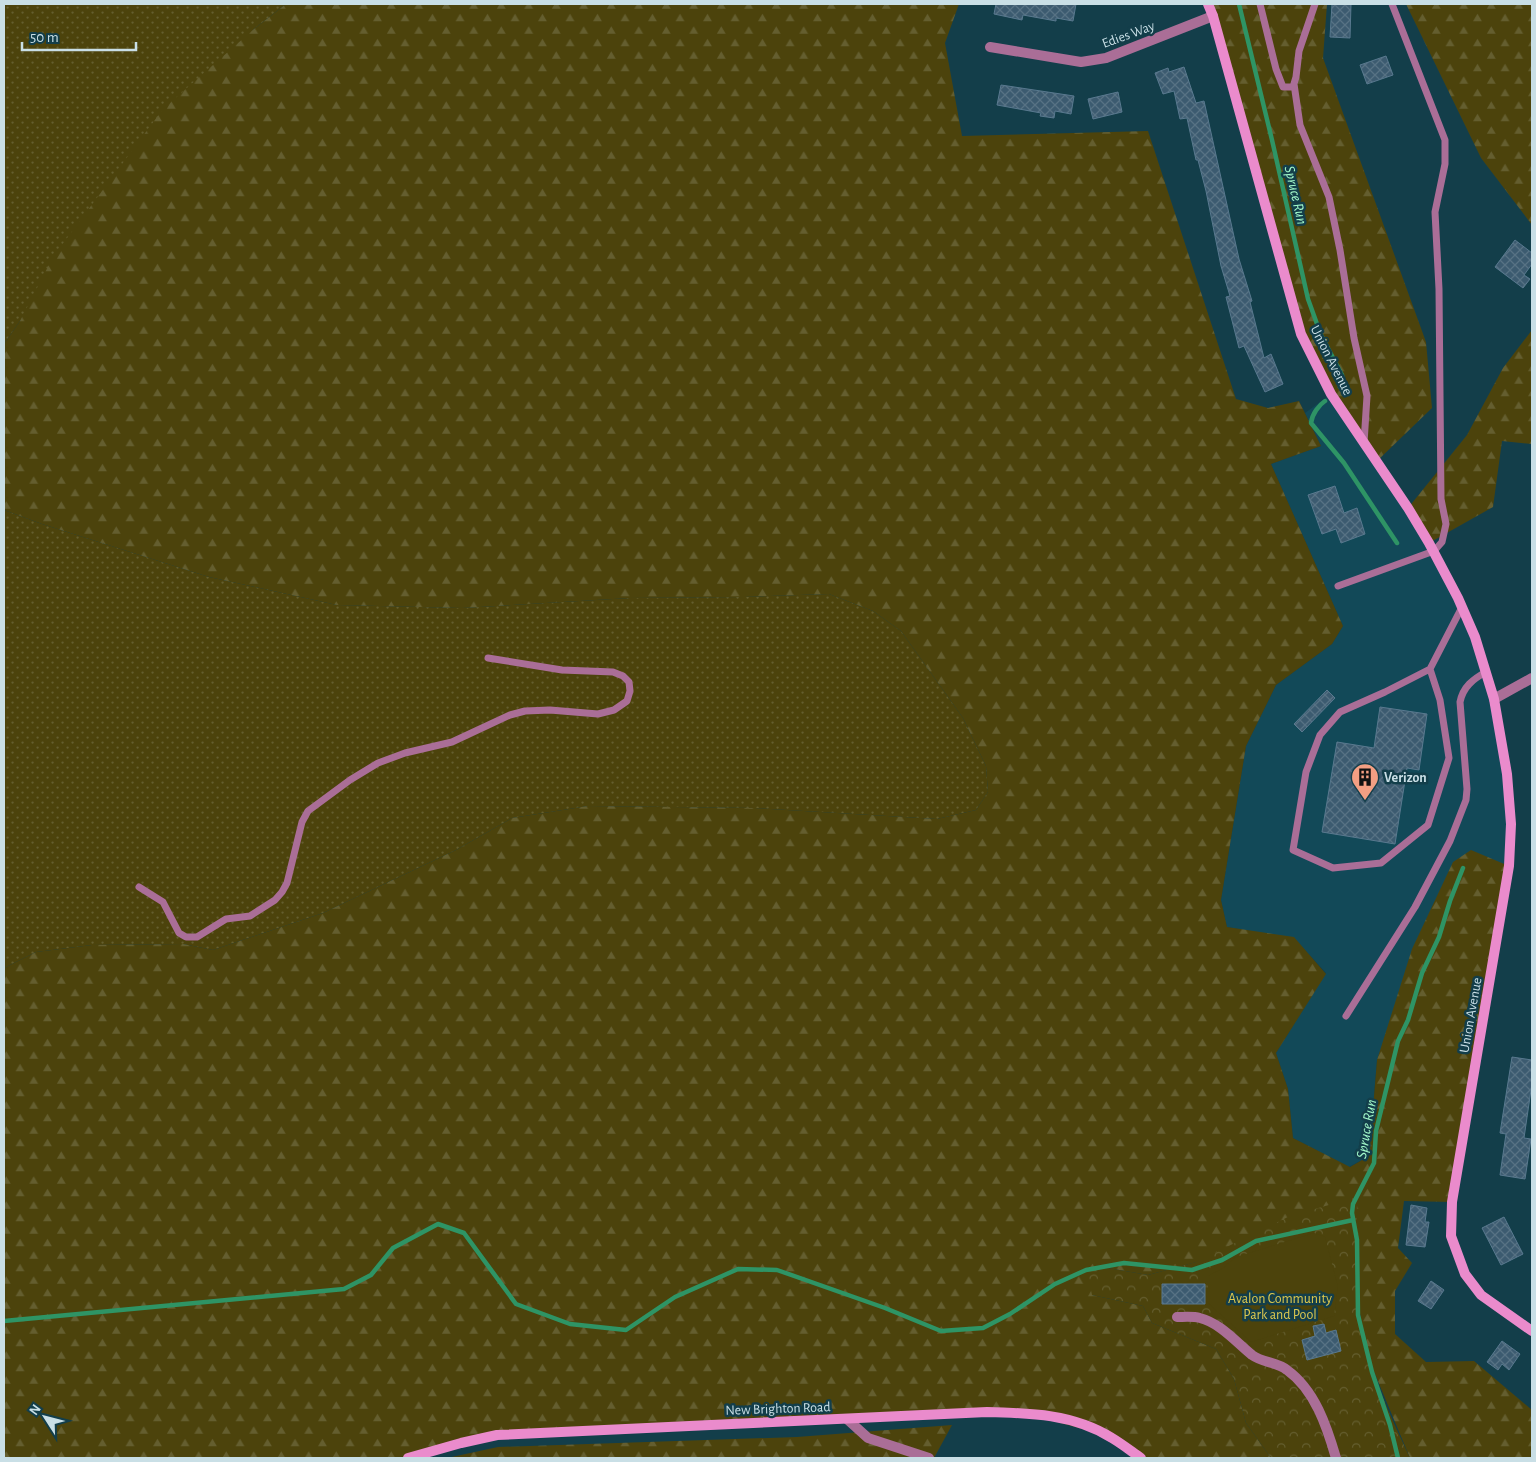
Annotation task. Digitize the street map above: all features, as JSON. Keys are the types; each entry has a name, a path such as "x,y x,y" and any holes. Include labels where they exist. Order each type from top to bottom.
{"street":[{"name":"Union Avenue","path":"1208,4 1213,16 1301,334 1332,394 1408,508 1434,551 1475,636 1494,700 1508,782 1511,824 1509,866 1452,1202 1451,1236 1465,1274 1481,1295 1532,1331"},
{"name":"Edies Way","path":"990,47 1081,62 1106,58 1213,16"},
{"path":"1494,700 1532,678"},
{"path":"1177,1317 1199,1317 1212,1323 1255,1357 1288,1370 1306,1389 1314,1402 1328,1432 1336,1458"},
{"name":"New Brighton Road","path":"408,1458 497,1435 987,1412 1024,1413 1073,1420 1111,1437 1141,1458"},
{"path":"847,1419 868,1438 929,1458"}],"lane":[{"path":"1260,4 1276,69 1283,87 1293,87 1294,84"},
{"path":"1315,4 1299,51 1294,84 1300,125 1329,197 1340,250 1354,338 1367,396 1364,443"},
{"path":"1338,586 1434,551 1442,542 1446,524 1441,499 1439,290 1435,212 1444,164 1445,140 1392,4"},
{"path":"1430,669 1440,700 1449,758 1428,825 1381,863 1332,868 1293,850 1306,772 1320,735 1340,712 1430,669 1462,608"},
{"path":"139,887 163,902 179,933 186,937 197,938 226,919 250,916 275,900 287,883 302,822 306,814 350,780 378,763 405,752 452,742 510,715 525,711 550,710 598,714 614,710 627,700 630,691 629,682 613,672 562,670 488,658"},
{"path":"1346,1016 1414,908 1450,841 1462,812 1467,789 1461,696 1467,686 1486,672"}],"shaded area":[{"path":"1331,394 1408,508 1475,637 1507,774 1509,866 1377,1060 1369,1156 1349,1167 1293,1138 1288,1089 1276,1053 1326,973 1294,938 1227,927 1221,900 1246,746 1276,685 1332,644 1343,626 1271,464 1321,446 1305,413"}],"green space":[{"path":"4,4 286,4 254,29 20,321 4,344"},
{"path":"286,4 959,4 945,43 962,136 1148,131 1236,399 1268,408 1299,401 1321,446 1271,464 1343,626 1332,644 1276,685 1246,746 1221,900 1227,927 1294,937 1326,974 1276,1053 1288,1089 1293,1138 1350,1167 1369,1156 1377,1060 1412,949 1453,862 1471,850 1509,866 1452,1202 1404,1201 1398,1248 1412,1263 1395,1291 1395,1334 1426,1362 1474,1361 1532,1410 1532,1458 1410,1458 1367,1355 1353,1272 1204,1260 1148,1275 1108,1268 1092,1295 1143,1306 1152,1323 1216,1349 1234,1379 1246,1423 1271,1458 1141,1458 1111,1437 1025,1413 497,1435 408,1458 4,1458 4,968 36,952 92,945 183,944 213,950 323,913 456,850 512,818 588,806 754,808 937,819 976,810 988,792 986,766 963,718 901,631 873,611 829,594 630,598 462,608 337,605 209,577 42,524 4,510 4,344 20,321 53,257 163,109 254,29"},
{"path":"1208,4 1327,4 1323,58 1426,342 1432,408 1376,462 1301,334"},
{"path":"1406,4 1532,4 1532,225 1481,158"},
{"path":"1532,330 1532,444 1502,441 1493,507 1429,543 1408,508 1467,435 1503,368"},
{"path":"4,510 42,524 209,577 337,605 462,608 630,598 829,594 873,611 901,631 963,718 986,766 988,792 976,810 937,819 754,808 588,806 512,818 456,850 323,913 213,950 183,944 92,945 36,952 4,968"},
{"name":"Avalon Community Park and Pool","path":"1357,1197 1356,1286 1362,1334 1379,1388 1410,1458 1271,1458 1246,1423 1234,1379 1216,1349 1152,1323 1143,1306 1092,1295 1088,1276 1108,1268 1148,1275 1196,1262 1290,1216"},
{"path":"1314,1233 1325,1237 1338,1287 1334,1316 1251,1342 1208,1303 1208,1276 1223,1268 1236,1257"},
{"path":"952,1425 934,1458 447,1458 498,1447 797,1437"}],"building":[{"path":"996,4 1076,4 1073,21 1056,18 1056,21 1023,15 1022,20 994,14"},
{"path":"1332,4 1351,4 1350,38 1330,37"},
{"path":"1386,56 1393,75 1367,84 1360,65"},
{"path":"1184,67 1196,103 1204,101 1239,259 1252,301 1250,302 1264,358 1271,354 1283,384 1265,392 1244,346 1239,348 1226,297 1230,296 1221,266 1206,191 1198,160 1196,160 1187,118 1180,119 1174,91 1163,94 1155,73 1168,68 1169,72"},
{"path":"1001,85 1074,96 1071,114 1055,111 1054,118 1040,116 1041,113 997,105"},
{"path":"1118,92 1122,112 1093,119 1088,99"},
{"path":"1515,240 1532,253 1532,264 1524,275 1530,279 1523,288 1495,267"},
{"path":"1335,486 1344,513 1357,508 1365,534 1341,543 1336,529 1322,534 1308,495"},
{"path":"1327,690 1335,698 1302,732 1294,724"},
{"name":"Verizon","path":"1380,707 1427,714 1419,770 1407,768 1395,844 1322,832 1337,742 1374,748"},
{"path":"1512,1057 1532,1060 1532,1083 1524,1138 1531,1139 1525,1179 1500,1175 1506,1134 1500,1133"},
{"path":"1411,1205 1427,1208 1425,1222 1429,1222 1425,1247 1406,1245"},
{"path":"1504,1217 1523,1254 1501,1265 1482,1228"},
{"path":"1431,1281 1444,1290 1431,1309 1418,1301"},
{"path":"1162,1284 1205,1284 1205,1304 1162,1304"},
{"path":"1324,1324 1326,1333 1336,1330 1341,1351 1307,1360 1302,1340 1315,1336 1313,1326"},
{"path":"1502,1341 1520,1354 1509,1370 1502,1364 1498,1370 1487,1362"}],"waterway":[{"name":"Spruce Run","path":"1239,4 1308,299 1321,335 1342,375 1343,381 1340,387"},
{"name":"Spruce Run","path":"1325,401 1316,410 1311,423 1344,463 1397,543"},
{"name":"Spruce Run","path":"1398,1458 1390,1425 1372,1372 1358,1315 1357,1240 1352,1213 1353,1204 1374,1163 1376,1131 1398,1041 1408,1020 1422,973 1439,937 1463,868"},
{"path":"4,1321 344,1289 371,1275 393,1248 438,1224 464,1233 516,1304 570,1324 626,1330 675,1297 738,1269 777,1270 885,1308 941,1331 983,1328 1010,1314 1055,1284 1086,1270 1124,1263 1192,1270 1222,1260 1256,1241 1353,1220"}],"place":[{"name":"Verizon","path":"1365,801"}]}
